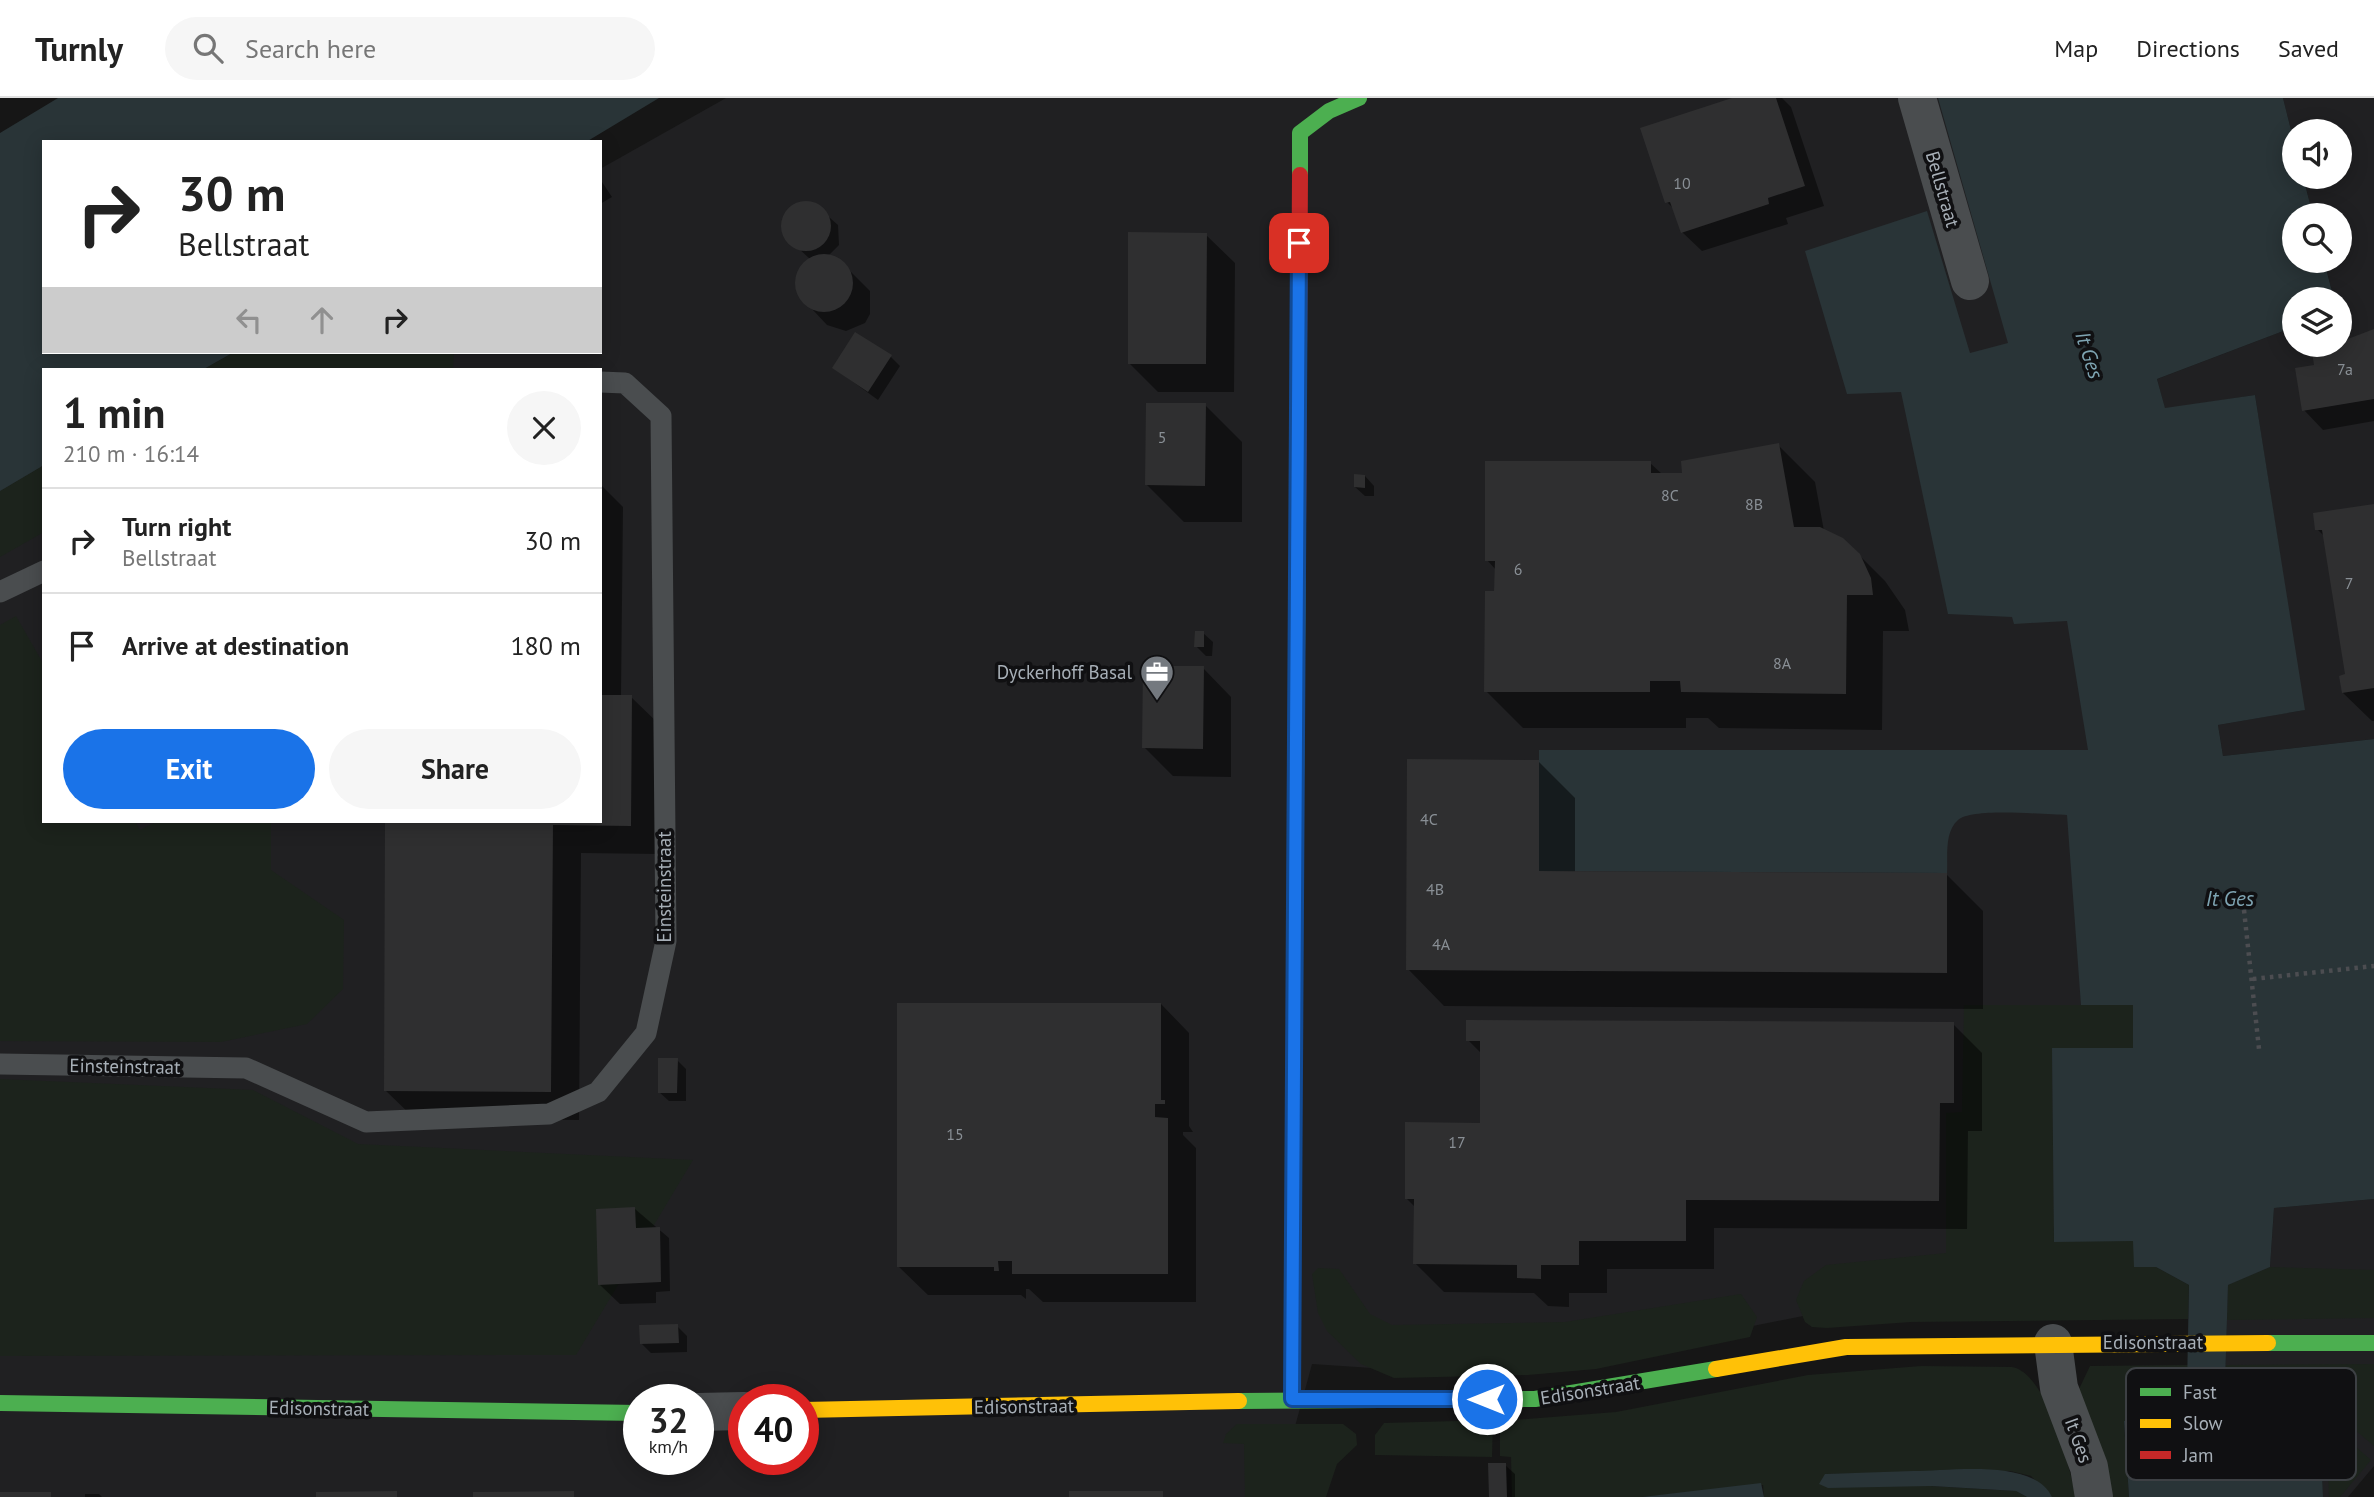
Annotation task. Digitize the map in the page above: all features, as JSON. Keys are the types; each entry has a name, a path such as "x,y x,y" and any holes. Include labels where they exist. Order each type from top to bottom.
{"street":[{"path":"1292,1399 1300,133 1329,111 1359,98"},
{"name":"Bellstraat","path":"1917,98 1970,281"},
{"name":"Edisonstraat","path":"819,1410 1292,1399 1535,1399 1846,1347 2184,1342 2374,1343"},
{"name":"It Ges","path":"2053,1343 2059,1388 2089,1467 2094,1497"},
{"name":"Edisonstraat","path":"0,1402 623,1413"}],"lane":[{"name":"Einsteinstraat","path":"0,1064 246,1068 366,1122 549,1114 598,1092 646,1033 666,942 661,416 625,383 602,382"},
{"path":"0,592 42,572"}],"path":[{"path":"2244,910 2259,1049"},
{"path":"2253,979 2374,966"}],"shaded area":[{"path":"726,98 1956,98 2155,1009 2135,1197 1823,1312 1733,1330 1372,1368 1312,1364 1285,1463 1284,1497 0,1497 0,328 42,471 42,823 602,823 602,368 246,368 271,354 602,354 602,168"},
{"path":"2283,98 2374,98 2374,739 2223,756 2218,725 2304,710 2255,395 2165,409 2157,379 2282,332 2282,357 2352,357 2352,287 2331,287 2327,273 2352,273 2352,203 2310,203 2306,189 2352,189 2352,119 2288,119"},
{"path":"230,354 454,354 453,368 206,368"},
{"path":"42,466 42,533 0,557 0,491"},
{"path":"16,616 42,662 42,823 136,823 140,830 153,823 271,823 271,870 344,920 343,989 307,1024 221,1042 0,1041 0,625"},
{"path":"1964,1005 2133,1005 2133,1049 2052,1049 2054,1241 2133,1241 2156,1267 2189,1285 2188,1319 1911,1322 1827,1328 1812,1327 1805,1322 1796,1300 1804,1281 1826,1265 1946,1253 1946,1113 1962,1112"},
{"path":"0,1079 253,1090 358,1144 693,1160 576,1355 0,1356"},
{"path":"2374,1199 2374,1466 2348,1497 2323,1497 2322,1480 2356,1480 2356,1368 2226,1368 2228,1285 2270,1267 2274,1208"},
{"path":"2270,1267 2374,1270 2374,1318 2227,1320 2228,1285"},
{"path":"1318,1268 1339,1269 1370,1314 1392,1325 1565,1322 1741,1294 1757,1317 1750,1337 1596,1369 1528,1375 1394,1378 1361,1364 1327,1331 1318,1313 1312,1274"},
{"path":"2374,1364 2374,1446 2356,1431 2356,1368 2226,1368 2226,1365"},
{"path":"2188,1365 2188,1368 2126,1368 2124,1422 2129,1497 2111,1497 2079,1389 2090,1366"},
{"path":"1921,1366 2012,1367 2025,1373 2036,1385 2046,1403 2062,1444 2076,1497 2052,1497 2031,1476 2010,1471 1825,1474 1931,1486 2016,1491 2027,1497 1764,1497 1763,1485 1642,1497 1512,1497 1511,1457 1500,1456 1500,1421 1616,1412 1808,1375"},
{"path":"1493,1420 1492,1457 1375,1455 1375,1435 1384,1423"},
{"path":"1237,1424 1343,1424 1356,1434 1357,1445 1337,1464 1326,1497 1245,1497 1244,1444 1223,1443 1226,1434"},
{"path":"2356,1447 2371,1460 2356,1478"},
{"path":"2329,1480 2354,1480 2340,1497 2329,1497"}],"water":[{"path":"58,98 659,98 589,140 42,140 42,354 230,354 206,368 42,368 42,466 0,491 0,133"},
{"name":"It Ges","path":"1938,98 2283,98 2288,119 2282,119 2282,189 2306,189 2310,203 2282,203 2282,273 2327,273 2331,287 2282,287 2282,332 2157,379 2165,408 2255,395 2305,710 2218,725 2223,756 2374,739 2374,1199 2274,1208 2270,1267 2228,1285 2226,1368 2187,1368 2189,1285 2156,1267 2134,1267 2133,1241 2054,1242 2052,1048 2133,1048 2133,1005 2081,1005 2067,815 1994,813 1966,816 1958,820 1951,831 1947,873 1539,871 1539,750 2088,750 2067,621 2014,624 2012,617 1948,614 1901,392 1847,394 1805,251 1927,211 1970,353 2008,343"},
{"path":"1990,1469 2028,1476 2042,1485 2052,1497 2027,1497 2016,1491 1931,1486 1828,1488 1819,1484 1825,1474"},
{"name":"It Ges","path":"2128,1480 2322,1480 2323,1497 2129,1497"},
{"path":"1761,1483 1764,1497 1642,1497"}],"building":[{"path":"1732,98 1776,98 1805,186 1768,198 1769,204 1681,233 1670,202 1665,203 1640,128"},
{"path":"806,201 824,208 831,226 824,244 806,251 788,244 781,226 788,208"},
{"path":"1128,232 1207,233 1206,364 1128,364"},
{"path":"818,254 830,254 845,262 853,277 853,289 845,304 830,312 818,312 803,304 795,289 795,277 803,262"},
{"path":"2374,329 2374,399 2302,411 2295,368 2314,365 2313,357 2352,357 2352,337"},
{"path":"855,332 892,355 868,392 832,368"},
{"path":"1146,403 1206,403 1205,486 1145,485"},
{"path":"1779,443 1794,527 1820,527 1843,538 1860,554 1871,578 1873,595 1847,595 1846,694 1681,692 1680,681 1650,681 1650,692 1484,692 1485,591 1494,591 1495,561 1485,561 1485,461 1651,461 1651,473 1682,473 1681,461"},
{"path":"1354,474 1365,475 1365,488 1354,487"},
{"path":"2374,504 2374,688 2342,693 2339,676 2345,674 2322,530 2315,530 2313,513"},
{"path":"1195,631 1204,631 1204,647 1194,647"},
{"path":"1143,666 1204,666 1203,749 1142,748"},
{"path":"602,695 632,695 631,826 553,825 551,1092 384,1091 385,823 602,823"},
{"path":"1407,759 1539,760 1539,871 1947,873 1947,973 1406,970"},
{"path":"897,1003 1161,1003 1161,1100 1165,1100 1165,1104 1155,1104 1155,1117 1168,1118 1168,1274 1012,1274 1012,1261 998,1261 999,1271 994,1271 994,1267 897,1267"},
{"path":"1466,1020 1954,1022 1954,1103 1940,1103 1939,1201 1686,1200 1686,1241 1579,1241 1579,1265 1541,1265 1541,1279 1517,1278 1517,1265 1413,1264 1414,1199 1405,1199 1405,1122 1480,1123 1480,1041 1466,1041"},
{"path":"658,1058 678,1058 677,1093 658,1093"},
{"path":"635,1207 636,1228 660,1227 661,1282 598,1285 596,1209"},
{"path":"678,1324 679,1343 640,1344 639,1325"},
{"path":"1488,1463 1506,1463 1507,1497 1489,1497"},
{"path":"397,1491 397,1497 316,1497 316,1492"},
{"path":"574,1491 574,1497 473,1497 473,1492"},
{"path":"1069,1491 1163,1491 1163,1497 1069,1497"},
{"path":"0,1492 51,1492 51,1497 0,1497"}],"traffic: fast":[{"path":"1300,175 1300,133 1329,111 1359,98"},
{"path":"1294,1037 1298,528"},
{"path":"2268,1343 2374,1343"},
{"path":"1239,1401 1535,1399 1716,1369"},
{"path":"0,1403 623,1413"}],"traffic: slow":[{"path":"1716,1369 1846,1347 2268,1343"},
{"path":"819,1410 1239,1401"}],"traffic: jam":[{"path":"1298,528 1300,175"},
{"path":"1292,1400 1294,1037"}],"place":[{"name":"Dyckerhoff Basal","path":"1157,702"}],"route":[{"path":"1299,243 1292,1399 1487,1399"}]}
